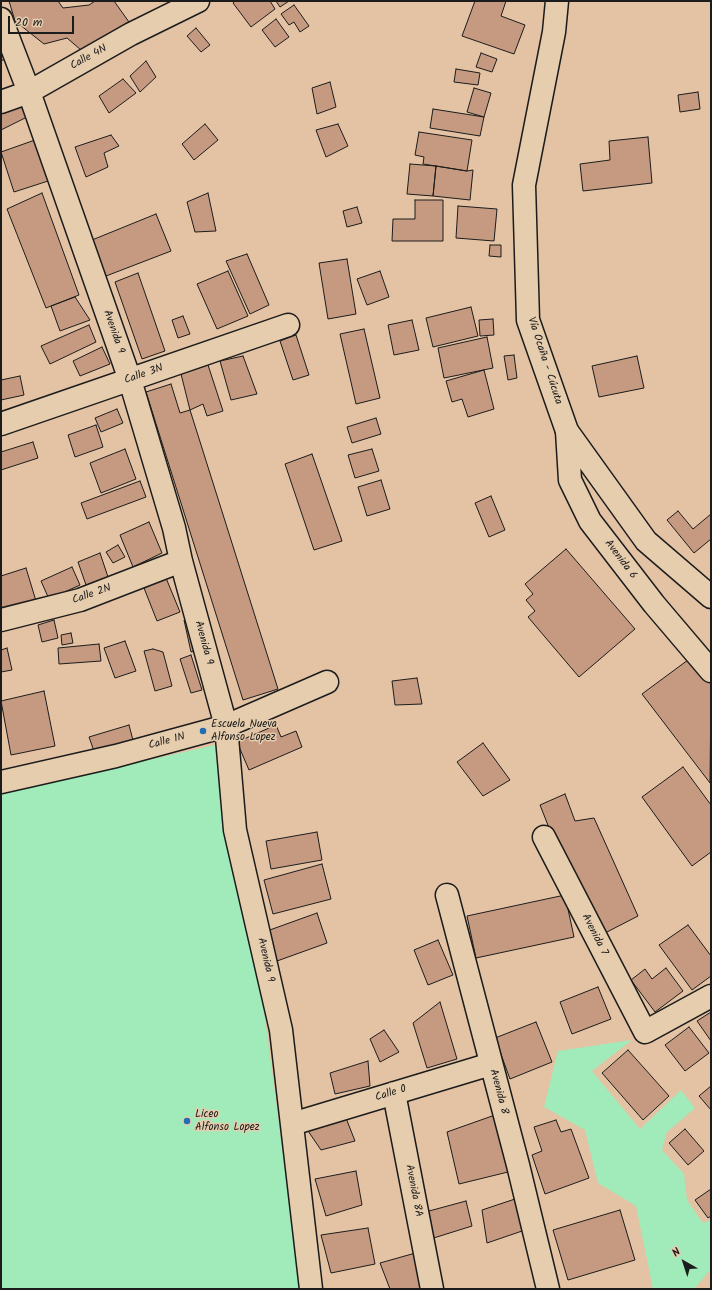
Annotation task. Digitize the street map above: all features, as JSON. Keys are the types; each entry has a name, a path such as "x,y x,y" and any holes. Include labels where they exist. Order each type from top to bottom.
{"street":[{"name":"Calle 4N","path":"1,102 29,92 130,34 198,1"},
{"name":"Vía Ocaña - Cúcuta","path":"557,1 554,32 524,185 528,320 567,431 646,541 711,597"},
{"name":"Avenida 9","path":"1,19 29,92 130,380 174,528 181,561 226,726 235,830 281,1030 311,1289"},
{"name":"Calle 3N","path":"1,424 288,325"},
{"name":"Avenida 6","path":"567,431 570,480 590,521 654,604 711,669"},
{"name":"Calle 2N","path":"1,620 80,600 181,561"},
{"name":"Calle 1N","path":"1,782 116,756 226,726 327,682"},
{"name":"Avenida 7","path":"544,838 645,1032 711,996"},
{"name":"Avenida 8","path":"447,895 548,1289"},
{"name":"Calle 0","path":"292,1124 491,1064"},
{"name":"Avenida 8A","path":"394,1093 432,1289"}],"green space":[{"path":"215,745 262,996 301,1289 1,1289 1,793"},
{"path":"632,1040 592,1071 640,1129 681,1090 695,1108 667,1132 662,1150 684,1174 687,1200 703,1223 711,1220 711,1269 694,1289 653,1289 636,1206 598,1183 585,1130 544,1107 558,1051"}],"building":[{"path":"9,1 58,1 63,8 89,5 95,1 114,1 129,22 81,50 67,38 44,44 15,21"},
{"path":"235,1 270,1 275,9 251,27 233,3"},
{"path":"276,1 289,1 280,7"},
{"path":"475,1 506,1 501,16 525,25 514,54 462,36"},
{"path":"294,5 309,26 300,32 294,22 289,25 281,14"},
{"path":"276,19 289,37 275,47 262,30"},
{"path":"196,28 210,45 201,52 187,36"},
{"path":"1,50 7,58 1,61"},
{"path":"481,53 497,59 492,72 476,67"},
{"path":"146,61 156,77 140,92 130,76"},
{"path":"456,69 480,73 478,85 454,82"},
{"path":"123,79 136,93 109,113 99,96"},
{"path":"330,82 336,107 317,114 312,88"},
{"path":"474,88 491,93 484,117 467,112"},
{"path":"698,92 700,109 680,112 678,95"},
{"path":"19,103 27,117 1,130 1,112"},
{"path":"433,109 484,117 480,136 430,128"},
{"path":"205,124 218,140 194,160 182,144"},
{"path":"338,124 348,146 326,157 316,130"},
{"path":"419,132 472,140 467,171 423,164 424,157 415,155"},
{"path":"111,135 119,146 104,153 108,167 86,177 75,147"},
{"path":"648,137 652,183 583,191 580,164 610,160 609,141"},
{"path":"35,140 48,181 14,192 1,152"},
{"path":"410,164 436,166 433,196 407,194"},
{"path":"436,166 467,171 473,170 470,200 433,196"},
{"path":"42,193 79,295 46,308 7,209"},
{"path":"208,193 216,231 195,232 187,202"},
{"path":"415,200 443,200 443,241 392,241 393,219 415,219"},
{"path":"458,206 497,209 494,241 456,238"},
{"path":"357,207 362,223 347,227 343,211"},
{"path":"156,214 171,251 106,276 92,240"},
{"path":"490,245 501,245 501,257 489,256"},
{"path":"247,254 269,305 250,314 226,261"},
{"path":"347,259 356,314 328,319 319,263"},
{"path":"228,271 248,316 217,329 197,284"},
{"path":"380,271 389,297 367,305 357,279"},
{"path":"138,273 165,351 142,359 115,282"},
{"path":"75,297 90,320 60,331 51,306"},
{"path":"471,307 478,336 433,347 426,318"},
{"path":"183,316 190,334 178,338 172,320"},
{"path":"493,319 494,335 480,336 479,320"},
{"path":"412,320 419,350 394,355 388,325"},
{"path":"89,325 96,342 50,364 41,346"},
{"path":"364,329 380,398 356,404 340,334"},
{"path":"296,335 309,375 293,380 280,341"},
{"path":"487,337 493,368 444,378 438,348"},
{"path":"102,347 110,364 80,376 73,361"},
{"path":"514,355 517,378 508,380 504,356"},
{"path":"243,356 257,394 231,400 220,361"},
{"path":"637,356 644,388 599,397 592,366"},
{"path":"208,365 223,411 207,416 203,404 190,410 181,374"},
{"path":"484,370 494,409 468,417 462,399 452,402 446,381"},
{"path":"20,376 24,395 1,400 1,380"},
{"path":"171,384 180,413 190,410 278,689 243,700 146,392"},
{"path":"117,409 123,423 101,432 95,418"},
{"path":"376,418 381,434 352,443 347,427"},
{"path":"96,425 103,447 75,457 68,435"},
{"path":"33,442 38,458 1,470 1,452"},
{"path":"125,449 136,479 101,493 90,463"},
{"path":"372,449 379,471 355,478 348,455"},
{"path":"312,454 342,541 314,550 285,464"},
{"path":"381,480 390,509 367,516 358,487"},
{"path":"140,481 146,497 87,519 81,503"},
{"path":"491,496 505,530 489,537 475,503"},
{"path":"678,511 693,529 711,514 711,539 694,553 667,520"},
{"path":"149,522 162,553 133,567 120,535"},
{"path":"118,545 125,557 113,563 106,552"},
{"path":"566,549 635,629 579,677 528,617 535,611 526,600 533,594 525,584"},
{"path":"100,553 108,577 86,585 78,562"},
{"path":"72,567 80,585 49,599 41,581"},
{"path":"26,568 36,601 1,612 1,576"},
{"path":"166,578 180,612 157,621 144,588"},
{"path":"193,619 199,650 191,652 184,620"},
{"path":"54,620 58,638 42,642 38,625"},
{"path":"71,633 73,643 62,645 61,635"},
{"path":"125,641 136,671 115,678 104,648"},
{"path":"99,644 101,661 59,664 58,648"},
{"path":"7,648 12,670 1,672 1,650"},
{"path":"153,649 163,652 172,686 155,691 144,651"},
{"path":"191,655 202,690 191,693 180,659"},
{"path":"692,657 711,684 710,783 642,694"},
{"path":"417,678 422,704 395,705 392,681"},
{"path":"44,691 55,746 11,755 1,701"},
{"path":"129,725 134,744 95,754 89,737"},
{"path":"276,725 281,737 296,731 302,747 249,770 237,742"},
{"path":"483,743 510,780 483,796 457,762"},
{"path":"683,767 711,805 711,852 692,866 642,797"},
{"path":"565,794 575,821 594,818 638,916 605,933 566,871 540,805"},
{"path":"317,832 322,860 271,869 266,841"},
{"path":"322,864 331,899 273,914 264,880"},
{"path":"565,895 574,937 476,958 467,916"},
{"path":"317,913 327,943 277,961 267,931"},
{"path":"688,925 711,956 711,976 692,990 659,945"},
{"path":"438,940 453,975 428,985 414,950"},
{"path":"666,968 683,991 655,1012 631,980 645,969 652,979"},
{"path":"598,987 611,1019 572,1034 560,1002"},
{"path":"440,1002 457,1059 427,1068 413,1023"},
{"path":"711,1012 711,1041 697,1021"},
{"path":"536,1022 552,1062 510,1079 495,1038"},
{"path":"689,1027 709,1053 685,1071 665,1045"},
{"path":"384,1030 399,1052 380,1062 370,1039"},
{"path":"628,1050 669,1096 643,1120 602,1073"},
{"path":"368,1061 370,1086 335,1094 330,1073"},
{"path":"711,1086 711,1110 699,1096"},
{"path":"495,1115 508,1172 459,1184 447,1132"},
{"path":"346,1118 355,1141 321,1150 306,1128"},
{"path":"556,1120 561,1132 571,1129 589,1178 545,1194 532,1155 542,1151 534,1127"},
{"path":"685,1129 704,1151 688,1165 669,1143"},
{"path":"356,1171 362,1205 326,1216 315,1179"},
{"path":"711,1189 711,1216 708,1218 695,1200"},
{"path":"515,1199 525,1230 487,1243 482,1210"},
{"path":"466,1201 472,1226 424,1241 418,1214"},
{"path":"620,1210 635,1260 568,1280 553,1230"},
{"path":"368,1228 375,1264 331,1273 321,1235"},
{"path":"419,1252 434,1289 390,1289 380,1263"}],"place":[{"name":"Escuela Nueva Alfonso Lopez","path":"203,731"},
{"name":"Liceo Alfonso Lopez","path":"187,1121"}]}
